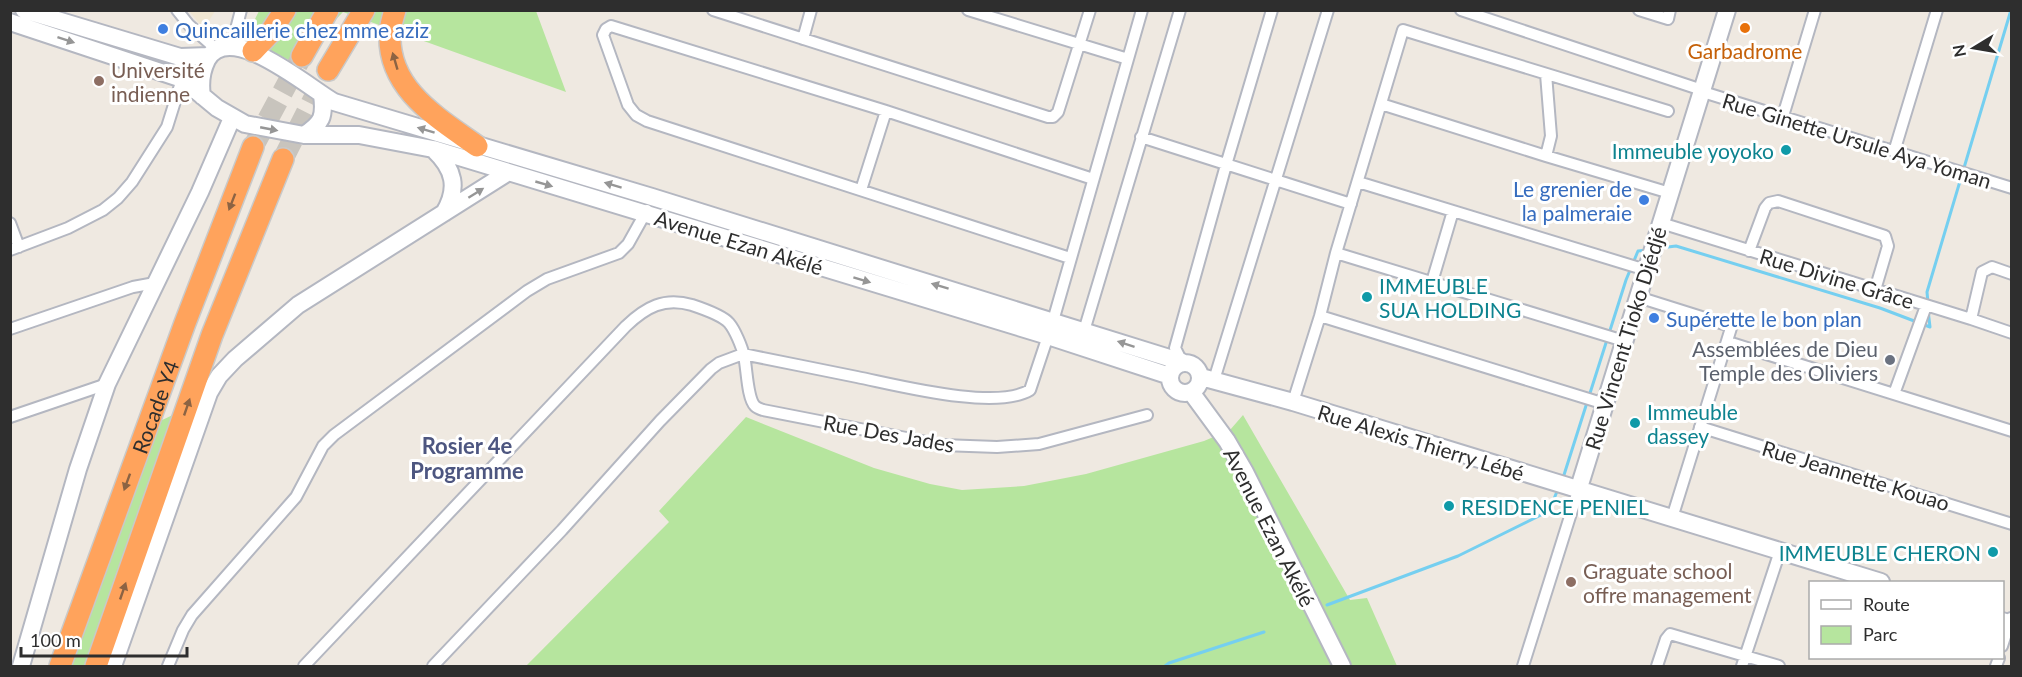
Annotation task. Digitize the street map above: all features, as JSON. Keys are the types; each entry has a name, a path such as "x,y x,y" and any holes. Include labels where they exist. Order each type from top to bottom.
{"highway":[{"path":"244,48 270,33 285,10"},
{"path":"302,56 328,10"},
{"path":"328,70 364,10"},
{"path":"394,10 390,34 393,62 402,80 415,99 477,146"},
{"name":"Rocade Y4","path":"60,666 185,323 254,147"},
{"name":"Rocade Y4","path":"96,666 213,335 284,159"}],"main road":[{"path":"24,10 180,57 244,48"},
{"name":"Rue Vincent Tioko Djédjé","path":"1578,491 1728,10"},
{"path":"10,22 182,79"},
{"name":"Avenue Ezan Akélé","path":"244,48 290,73 334,102 652,196 1050,329 1170,376"},
{"path":"202,96 203,68 213,52"},
{"name":"Avenue Ezan Akélé","path":"182,79 232,118 245,124 304,135 359,135 433,149 645,214 1050,329 1084,331 1182,363"},
{"path":"304,135 316,127 322,118 324,110 322,95"},
{"path":"21,666 78,469 107,384 200,192 232,118"},
{"path":"433,149 445,160 452,174 453,187 450,203 444,213"},
{"path":"113,666 209,393 219,376 298,304 507,173"},
{"path":"1182,363 1191,363 1207,378 1191,392 1176,390 1172,386 1170,376 1173,368 1182,363"},
{"name":"Rue Alexis Thierry Lébé","path":"1207,378 1293,402 1878,581"},
{"name":"Avenue Ezan Akélé","path":"1191,392 1227,441 1245,472 1342,666"}],"street":[{"path":"177,10 213,52"},
{"path":"241,10 235,33 244,48"},
{"path":"713,10 732,13 802,39 1048,117 1053,117 1058,112 1081,45 1090,10"},
{"path":"802,39 811,10"},
{"path":"968,10 1128,59"},
{"path":"433,666 508,588 660,421 718,363 743,354 949,395 1005,397 1021,395 1030,390 1050,329 1142,10"},
{"path":"1084,331 1180,10"},
{"path":"1182,363 1175,348 1272,10"},
{"path":"1207,378 1276,180 1328,10"},
{"name":"Rue Ginette Ursule Aya Yoman","path":"1461,10 1703,92 2012,188"},
{"path":"1639,10 1668,19 1671,10"},
{"path":"1783,116 1815,10"},
{"path":"1894,152 1937,10"},
{"path":"1070,258 647,121 636,115 628,105 603,35 610,26 886,111 1093,179"},
{"path":"1293,402 1403,30 1668,111"},
{"path":"1546,74 1551,136 1546,156"},
{"path":"10,223 15,249 68,228 103,210 118,198 132,182 167,127 182,79"},
{"path":"1381,104 1670,193"},
{"path":"861,190 886,111"},
{"path":"1141,137 1351,204"},
{"path":"1358,182 1646,270"},
{"path":"168,666 192,615 296,497 323,446 334,435 527,291 547,279 620,253 628,244 645,214 652,196"},
{"path":"1749,250 1765,208 1769,203 1778,201 1885,236 1888,246 1875,290"},
{"path":"1432,282 1453,211"},
{"name":"Rue Divine Grâce","path":"1661,223 2012,333"},
{"path":"1336,253 1624,341"},
{"path":"1971,319 1982,272 1992,267 2012,274"},
{"path":"10,329 133,287 154,283"},
{"path":"1638,297 1727,325 1732,331 1672,518"},
{"name":"Rue Des Jades","path":"304,666 626,326 645,310 673,301 700,308 728,322 743,354 751,398 754,405 763,410 942,446 997,447 1039,444 1147,415"},
{"path":"1894,394 1926,306"},
{"path":"1320,316 1605,404"},
{"path":"1728,342 2012,431"},
{"path":"10,417 107,384"},
{"name":"Rue Jeannette Kouao","path":"1700,427 2012,524"},
{"name":"Rue Vincent Tioko Djédjé","path":"1523,666 1578,491"},
{"path":"1743,661 1780,550"},
{"path":"2004,639 2009,621"},
{"path":"1657,666 1666,639 1670,634 1743,661 1779,666"}],"shaded area":[{"path":"189,11 215,11 204,29"}],"green space":[{"path":"259,11 536,11 566,92 343,12 294,63 246,37"},
{"path":"217,394 121,666 59,666 158,422"},
{"path":"1243,415 1350,600 1367,598 1397,666 526,666 669,522 659,511 746,417 874,468 930,484 962,490 1024,486 1086,474 1204,441 1230,430"}],"waterway":[{"path":"1928,303 1927,292 2011,10"},
{"path":"1660,248 1676,246 1880,308 1930,327 1928,310"},
{"path":"1563,478 1626,280 1638,251 1648,250"},
{"path":"1327,605 1458,556 1549,511 1558,489"},
{"path":"1165,666 1264,632"}],"tunnel":[{"path":"253,147 302,56"},
{"path":"283,159 328,70"}],"place":[{"name":"Garbadrome","path":"1745,28"},
{"name":"Quincaillerie chez mme aziz","path":"163,29"},
{"name":"Université indienne","path":"99,81"},
{"name":"Immeuble yoyoko","path":"1786,150"},
{"name":"Le grenier de la palmeraie","path":"1644,200"},
{"name":"IMMEUBLE SUA HOLDING","path":"1367,297"},
{"name":"Supérette le bon plan","path":"1654,318"},
{"name":"Assemblées de Dieu Temple des Oliviers","path":"1890,360"},
{"name":"Immeuble dassey","path":"1635,423"},
{"name":"RESIDENCE PENIEL","path":"1449,506"},
{"name":"IMMEUBLE CHERON","path":"1993,552"},
{"name":"Graguate school offre management","path":"1571,582"}],"district":[{"name":"Rosier 4e Programme","path":"467,458"}]}
